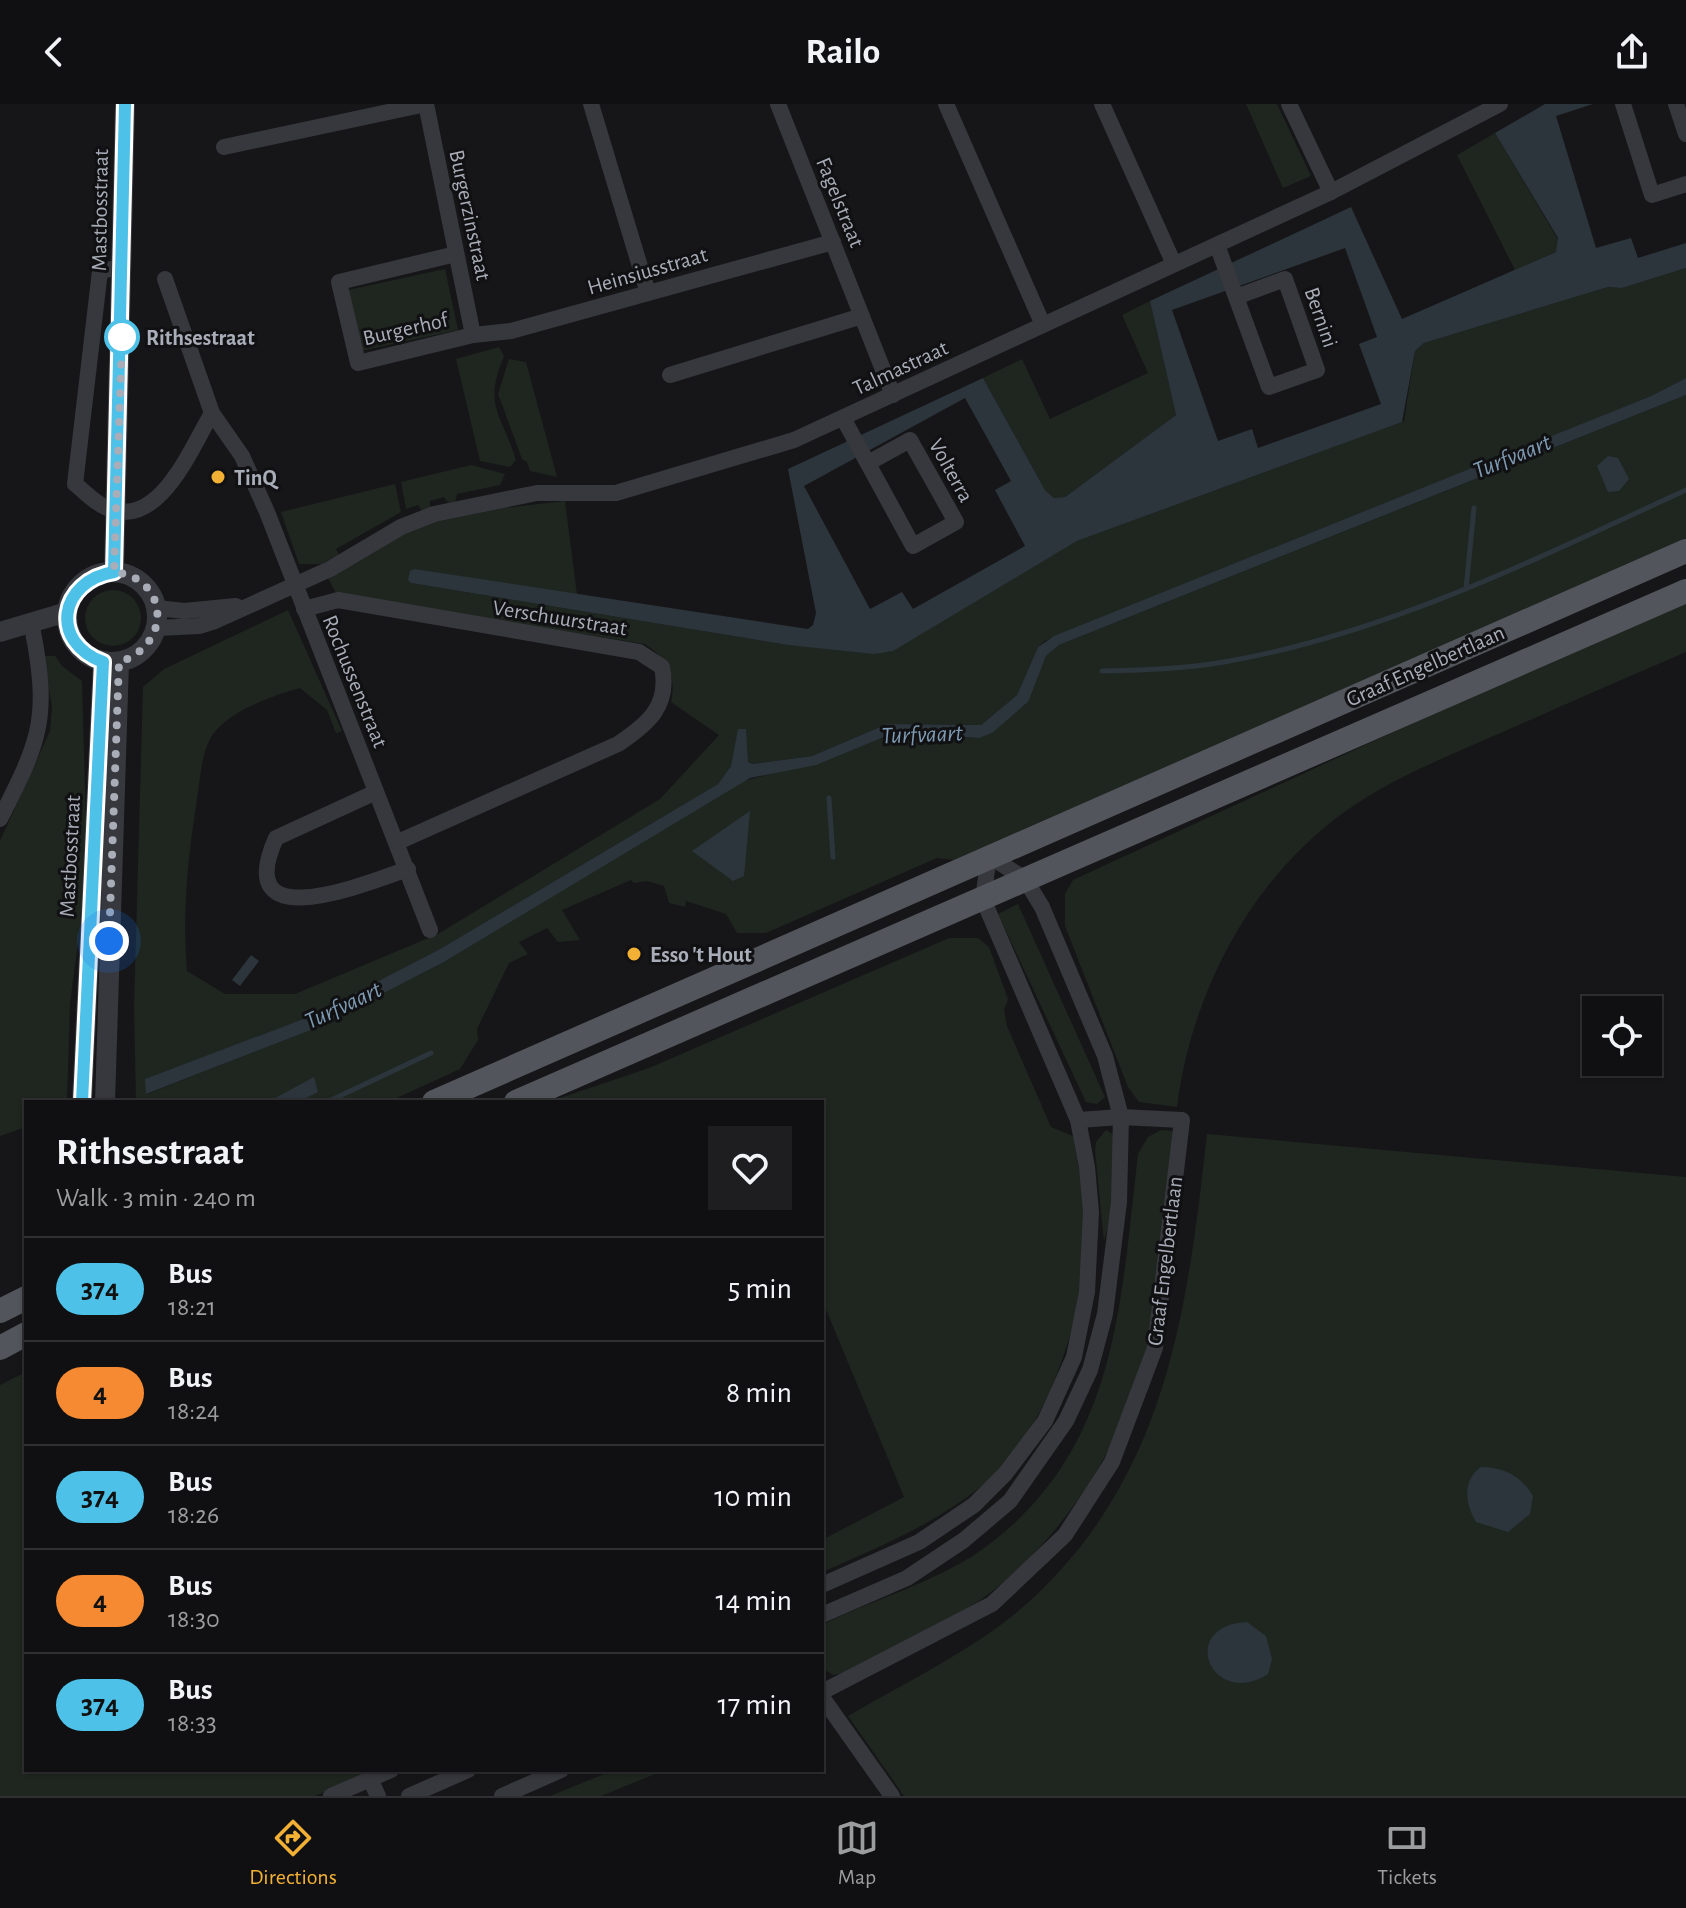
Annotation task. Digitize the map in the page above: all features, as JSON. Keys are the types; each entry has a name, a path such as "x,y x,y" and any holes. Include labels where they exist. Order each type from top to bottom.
{"main road":[{"name":"Graaf Engelbertlaan","path":"439,1100 1686,551"},
{"name":"Graaf Engelbertlaan","path":"521,1100 1686,591"},
{"path":"0,1311 24,1299"},
{"path":"0,1348 24,1335"}],"street":[{"name":"Mastbosstraat","path":"114,572 125,104"},
{"path":"224,147 426,104"},
{"name":"Burgerzinstraat","path":"426,104 473,335"},
{"path":"591,104 648,293"},
{"name":"Fagelstraat","path":"778,104 893,395"},
{"path":"946,104 1043,325"},
{"path":"1102,104 1174,264"},
{"path":"1289,104 1331,192"},
{"name":"Talmastraat","path":"294,586 330,569 401,527 434,514 537,493 616,493 765,451 843,418 1331,192 1475,110 1500,104"},
{"path":"1625,104 1652,195 1686,184"},
{"path":"1676,104 1686,134"},
{"name":"Heinsiusstraat","path":"473,335 511,331 833,242"},
{"name":"Bernini","path":"1217,245 1224,265 1269,387 1317,370 1285,279 1234,292"},
{"name":"Burgerhof","path":"456,254 339,282 358,363 473,335"},
{"name":"Mastbosstraat","path":"116,509 105,507 75,484 100,271 122,267"},
{"path":"116,509 129,511 149,505 164,494 212,413 165,279"},
{"path":"670,375 862,316"},
{"name":"Rochussenstraat","path":"212,413 242,456 267,512 430,930"},
{"name":"Volterra","path":"843,418 865,459 913,546 956,522 910,440 865,459"},
{"path":"114,572 139,581 157,618 143,651 111,662 81,650 68,621 75,592 85,582 114,572"},
{"path":"157,618 199,626 294,586"},
{"name":"Verschuurstraat","path":"304,609 338,600 639,652 662,667 664,694 659,709 644,726 618,744 398,842"},
{"path":"0,634 34,635 68,621"},
{"path":"0,819 34,753 40,728 34,635"},
{"name":"Mastbosstraat","path":"82,1100 111,662"},
{"name":"Mastbosstraat","path":"105,1100 111,662"},
{"path":"376,792 296,825 276,838 266,860 267,878 277,893 292,899 311,898 408,869"},
{"path":"824,1584 919,1542 974,1505 1005,1474 1045,1421 1074,1357 1087,1292 1091,1212 1078,1120 983,899 989,856 1025,879 1042,907 1105,1056 1121,1117 1119,1202 1105,1314 1090,1370 1066,1421 1010,1501 964,1540 907,1578 824,1614"},
{"name":"Graaf Engelbertlaan","path":"824,1694 992,1604 1065,1535 1112,1462 1155,1348 1182,1120 1121,1117 1078,1120"},
{"path":"824,1698 892,1796"},
{"path":"331,1796 386,1772"},
{"path":"409,1796 463,1772"},
{"path":"502,1796 556,1772"},
{"path":"370,1779 378,1796"}],"shaded area":[{"path":"1246,104 1277,104 1311,176 1283,188"},
{"path":"1495,133 1560,243 1556,252 1515,270 1457,155"},
{"path":"1686,268 1686,378 1651,396 1044,641 1038,647 1017,695 981,725 887,724 812,756 753,764 748,762 739,729 731,766 718,784 440,949 311,1016 146,1079 147,1094 315,1028 444,962 743,781 830,759 894,733 974,738 1025,705 1046,656 1059,645 1686,395 1686,541 954,860 937,858 766,933 737,933 726,914 686,901 685,907 669,903 664,886 647,881 634,883 631,880 562,910 580,940 558,942 547,928 519,942 528,954 509,963 477,1029 478,1040 460,1069 392,1100 136,1100 134,1007 143,687 164,669 288,610 342,731 336,733 327,710 300,688 238,713 217,729 210,739 201,769 189,863 185,927 187,971 225,994 295,994 438,934 660,799 719,735 671,702 673,683 668,668 659,655 645,644 337,595 328,578 395,538 432,521 494,509 565,501 577,595 415,569 408,580 411,583 788,645 889,652 1077,541 1404,421 1415,351 1424,343 1608,287 1622,288"},
{"path":"445,269 458,330 361,351 348,290"},
{"path":"1150,301 1176,415 1065,497 1054,498 1045,490 983,378 1022,359 1050,419 1148,373 1122,315"},
{"path":"499,347 504,356 495,387 495,399 516,460 510,467 480,461 456,359"},
{"path":"509,359 526,362 557,477 530,471 527,462 522,459 498,394"},
{"path":"471,465 505,474 500,485 457,494 455,502 448,503 444,497 430,501 430,509 423,512 418,505 406,509 401,482"},
{"path":"395,484 401,512 336,549 339,555 321,564 299,564 281,512"},
{"path":"113,590 133,598 141,618 133,638 113,646 93,638 85,618 93,598"},
{"path":"1686,603 1686,652 1406,775 1360,801 1318,833 1264,890 1223,957 1193,1030 1177,1107 1139,1102 1128,1087 1065,926 1065,894 1073,880 1469,697"},
{"path":"43,656 55,656 62,666 82,681 86,824 80,928 70,1003 67,1100 24,1100 24,1128 0,1136 0,841 50,731 52,707"},
{"path":"1018,904 1105,1097 1097,1104 1086,1102 998,914"},
{"path":"949,938 978,938 989,947 1008,999 1004,1010 1007,1026 1051,1127 1073,1136 1085,1209 1085,1244 1074,1320 1047,1397 1029,1431 1007,1461 964,1500 925,1524 824,1571 824,1539 904,1497 824,1305 824,1100 554,1100 649,1068"},
{"path":"1106,1130 1114,1135 1111,1216 1104,1241 1095,1151 1096,1142"},
{"path":"1161,1130 1174,1131 1161,1272 1146,1355 1124,1418 1109,1449 1073,1507 1052,1534 1005,1581 953,1618 859,1670 833,1675 824,1669 826,1623 924,1581 980,1551 1026,1512 1060,1469 1086,1422 1104,1373 1125,1266 1138,1154 1148,1137"},
{"path":"1207,1134 1686,1177 1686,1796 904,1796 848,1716 961,1652 1023,1607 1071,1558 1110,1505 1139,1448 1162,1390 1190,1265"},
{"path":"24,1373 24,1772 374,1772 315,1796 0,1796 0,1385"},
{"path":"609,1772 660,1772 601,1796 550,1796"}],"water":[{"path":"1545,104 1593,104 1556,116 1596,248 1631,238 1638,258 1686,243 1686,268 1622,288 1608,287 1424,343 1415,351 1402,422 1077,541 893,651 874,654 788,645 411,583 408,580 410,571 415,569 808,629 813,625 816,613 788,469 983,378 1045,490 1054,498 1065,497 1176,415 1150,301 1351,207 1402,319 1556,252 1558,238 1495,133","holes":["1345,248 1377,337 1359,344 1381,404 1258,448 1252,429 1218,441 1172,310","965,398 1011,481 995,490 1025,546 913,609 902,592 870,609 804,486"]},
{"name":"Turfvaart","path":"1686,378 1686,395 1059,645 1046,656 1028,702 992,733 979,738 894,733 816,765 750,778 444,962 316,1028 146,1094 145,1079 311,1016 440,949 718,784 731,766 738,729 746,729 748,762 753,764 812,756 887,724 981,725 1017,695 1038,647 1054,636 1651,396"},
{"path":"1608,456 1618,458 1629,479 1619,491 1608,492 1597,466"},
{"path":"750,811 744,876 733,881 692,851"},
{"path":"251,955 259,961 240,986 232,980"},
{"path":"314,1077 318,1092 302,1100 272,1100"},
{"path":"1481,1467 1512,1474 1533,1496 1530,1514 1508,1532 1476,1522 1472,1515 1468,1485"},
{"path":"1247,1622 1266,1636 1272,1659 1268,1674 1248,1682 1231,1682 1218,1674 1210,1663 1208,1650 1212,1637 1225,1627"}],"waterway":[{"path":"1102,671 1179,668 1224,662 1344,633 1460,591 1686,490"},
{"path":"1466,589 1474,508"},
{"path":"829,798 833,857"},
{"path":"331,1100 431,1053"}],"bus line":[{"name":"374","path":"82,1100 103,662 91,657 73,641 67,612 75,592 85,582 96,575 114,572 122,338 125,104"}],"place":[{"name":"Rithsestraat","path":"122,337"},
{"name":"TinQ","path":"218,477"},
{"name":"Esso 't Hout","path":"634,954"}],"route":[{"path":"109,941 119,662 143,651 154,636 158,618 153,597 147,588 130,576 114,572 122,337"}]}
